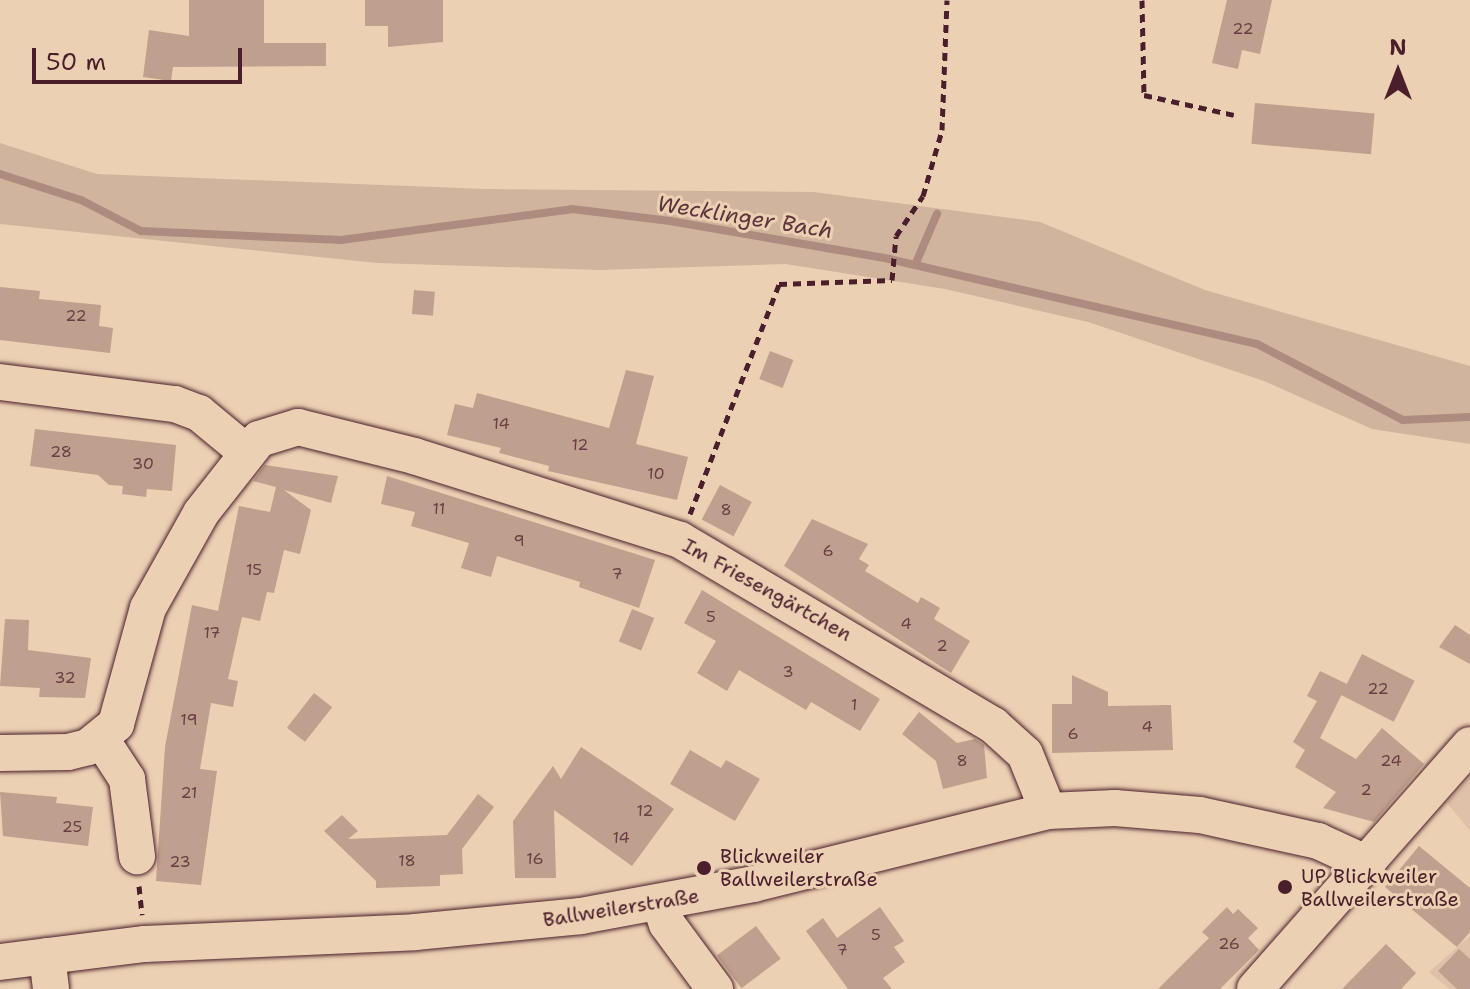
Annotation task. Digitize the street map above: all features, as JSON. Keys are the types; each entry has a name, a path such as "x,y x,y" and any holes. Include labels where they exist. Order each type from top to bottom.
{"street":[{"path":"0,382 175,404 199,413 245,451"},
{"name":"Im Friesengärtchen","path":"101,739 116,724 148,608 171,563 245,451 278,430 324,429 680,540 993,725 1025,754 1048,811"},
{"path":"0,753 68,752 101,739 127,779 137,856"},
{"path":"1255,989 1470,745"},
{"name":"Ballweilerstraße","path":"0,962 49,972 145,944 490,926 660,904 1048,811 1115,808 1200,815 1318,841 1368,864"},
{"path":"660,904 667,924 715,989"}],"path":[{"path":"680,540 779,284 892,280 896,236 923,196 942,130 947,0"},
{"path":"1142,0 1144,95 1234,115"},
{"path":"137,856 145,944"}],"shaded area":[{"path":"0,143 97,174 486,189 814,192 1040,222 1205,290 1470,366 1470,444 1372,429 1264,381 1088,322 945,289 785,264 600,270 377,263 0,224"},
{"path":"1470,777 1470,831 1447,803"},
{"path":"1470,936 1470,989 1449,989 1429,972"}],"building":[{"path":"189,0 264,0 264,43 326,43 326,66 173,67 171,81 143,77 149,30 189,36"},
{"path":"365,0 443,0 443,42 388,47 388,26 365,26"},
{"path":"1227,0 1272,0 1260,54 1242,50 1238,69 1212,63"},
{"path":"1255,103 1375,113 1371,154 1251,144"},
{"path":"0,287 40,291 39,299 101,305 99,326 113,328 110,353 0,340"},
{"path":"414,290 435,292 433,316 412,314"},
{"path":"770,351 793,360 783,388 759,379"},
{"path":"626,370 654,376 636,444 688,457 677,500 548,471 549,466 499,453 501,448 447,435 455,404 473,408 477,393 609,428"},
{"path":"35,429 176,445 172,491 147,489 146,497 122,494 123,486 109,485 98,475 30,466"},
{"path":"265,465 338,476 331,503 284,490 311,510 300,554 284,550 274,593 267,592 260,621 242,617 228,679 238,681 233,707 211,703 200,769 217,771 201,885 156,881 165,747 192,605 218,611 239,506 270,512 276,487 253,481"},
{"path":"387,476 655,560 639,608 579,587 580,582 497,556 491,577 461,568 469,543 411,526 415,512 381,504"},
{"path":"720,485 752,502 733,536 702,519"},
{"path":"812,519 868,544 859,559 869,565 865,571 918,603 921,597 940,608 934,619 970,641 951,673 784,566"},
{"path":"702,590 880,699 860,731 811,702 806,710 739,670 727,691 697,673 716,641 684,623"},
{"path":"632,609 654,618 641,650 619,641"},
{"path":"5,619 29,620 28,650 91,658 85,698 39,697 40,688 0,686"},
{"path":"1455,625 1470,635 1470,664 1439,647"},
{"path":"1362,654 1415,681 1394,722 1341,695"},
{"path":"1320,671 1347,684 1320,738 1356,759 1382,728 1424,764 1374,822 1323,808 1336,792 1295,767 1305,750 1293,742 1317,701 1307,696"},
{"path":"1072,675 1108,692 1108,706 1171,705 1173,750 1052,753 1052,704 1072,704"},
{"path":"314,693 332,707 305,742 287,728"},
{"path":"919,712 957,743 975,739 984,745 987,778 943,789 936,761 902,734"},
{"path":"581,747 674,809 632,866 554,810 556,878 515,878 513,821 553,766 561,779"},
{"path":"690,750 721,768 726,760 760,779 735,821 670,784"},
{"path":"0,792 57,797 56,803 93,807 88,846 3,836"},
{"path":"478,794 494,807 462,849 463,874 440,875 440,886 376,888 376,881 324,831 342,815 358,831 348,839 447,835"},
{"path":"1419,846 1470,888 1470,932 1457,947 1385,887"},
{"path":"880,907 904,941 894,947 905,962 883,978 892,989 848,989 806,931 823,918 837,938"},
{"path":"1227,907 1233,914 1238,909 1258,928 1248,938 1259,950 1220,989 1158,989 1209,938 1202,932"},
{"path":"756,926 781,959 742,988 717,955"},
{"path":"1386,944 1416,973 1401,989 1342,989"},
{"path":"1459,949 1470,959 1470,989 1457,989 1438,971"}],"waterway":[{"name":"Wecklinger Bach","path":"0,174 81,200 141,231 341,240 572,209 670,221 889,259 1257,344 1403,420 1470,417"},
{"path":"915,265 937,214"}],"place":[{"name":"Blickweiler Ballweilerstraße","path":"704,868"},
{"name":"UP Blickweiler Ballweilerstraße","path":"1285,887"}]}
